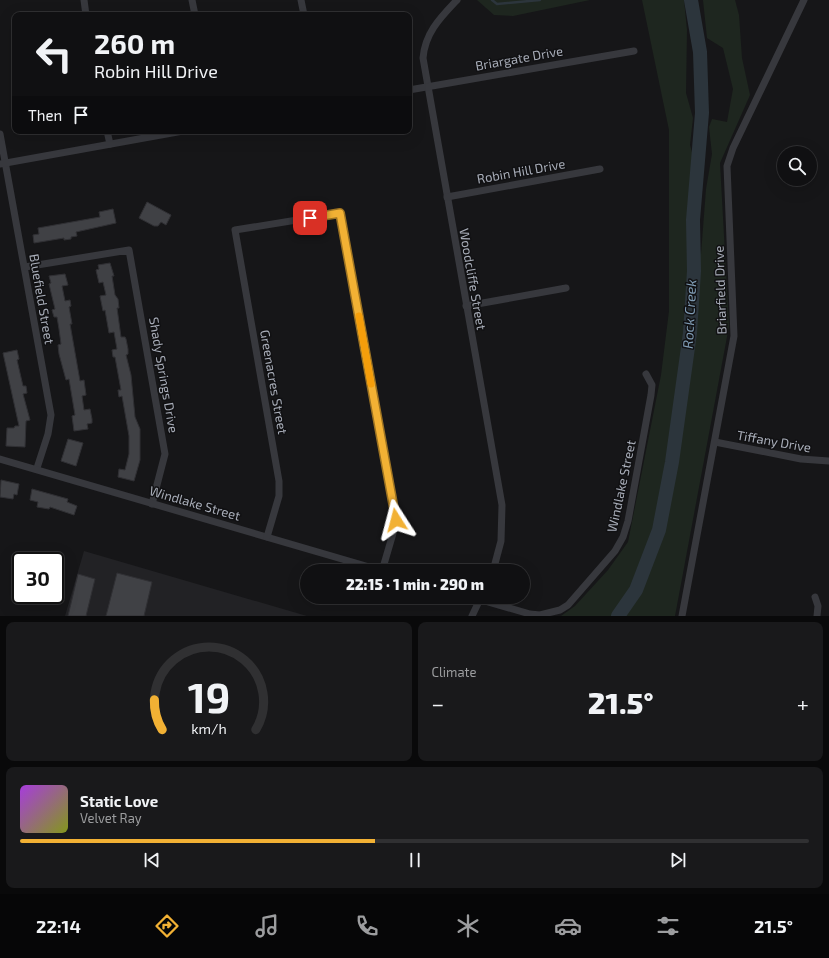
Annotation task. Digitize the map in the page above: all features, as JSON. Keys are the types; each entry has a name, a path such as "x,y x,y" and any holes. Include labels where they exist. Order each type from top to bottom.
{"street":[{"path":"84,0 86,12"},
{"path":"192,0 194,12"},
{"path":"301,0 303,12"},
{"name":"Woodcliffe Street","path":"457,0 438,21 427,37 423,58 502,505 501,541 495,564"},
{"name":"Briarfield Drive","path":"682,616 734,336 727,166 734,148 804,0"},
{"name":"Briargate Drive","path":"412,90 634,51"},
{"name":"Bluefield Street","path":"0,134 3,163 51,415 48,434 37,468"},
{"path":"108,134 110,144"},
{"path":"3,163 166,134"},
{"name":"Robin Hill Drive","path":"447,197 600,169"},
{"name":"Greenacres Street","path":"267,537 279,496 279,481 235,230 340,213 395,514 394,530 384,564"},
{"name":"Shady Springs Drive","path":"24,267 129,250 165,454 152,504"},
{"path":"466,306 566,288"},
{"name":"Windlake Street","path":"499,604 530,614 545,614 560,610 568,605 615,551 623,537 628,521 651,394 652,385 646,374"},
{"name":"Tiffany Drive","path":"715,442 801,459 829,461"},
{"name":"Windlake Street","path":"0,459 37,468 152,504 358,564"},
{"path":"814,597 818,606 817,616"},
{"path":"472,616 477,604"}],"shaded area":[{"path":"477,0 590,0 513,16 494,15"},
{"path":"642,0 684,0 687,30 686,93 693,118 690,145 694,160 692,213 701,254 706,189 712,154 709,127 712,119 727,122 733,89 723,48 707,38 703,0 735,0 739,15 742,58 750,95 720,163 729,326 675,616 561,616 575,606 608,570 628,542 661,375 669,311 669,130"},
{"path":"84,551 307,616 65,616"}],"building":[{"path":"147,202 171,215 166,225 161,222 158,226 154,226 139,218"},
{"path":"113,209 116,223 76,232 77,236 71,237 71,239 64,240 64,238 34,243 33,235 39,234 38,228 100,217 99,212"},
{"path":"110,263 114,276 112,276 115,295 118,299 119,308 117,308 121,337 125,337 128,349 128,354 126,355 131,375 135,417 140,429 140,460 134,481 118,477 119,469 125,470 129,454 129,436 122,396 119,397 118,390 121,390 115,357 113,357 112,350 117,349 114,332 109,333 105,310 103,311 100,296 106,295 103,282 99,283 96,270 99,269 98,265"},
{"path":"65,274 68,285 62,286 65,301 70,300 71,306 69,307 72,324 70,324 80,381 84,380 86,395 82,396 84,410 90,409 92,419 92,423 87,424 88,429 74,431 72,416 75,415 69,379 66,380 59,354 58,345 61,344 59,329 57,317 54,317 52,310 55,309 49,284 51,283 49,276"},
{"path":"17,350 19,359 17,360 23,386 26,386 27,393 23,394 30,420 26,421 25,447 6,446 7,428 19,426 3,353"},
{"path":"68,439 83,443 76,466 61,461"},
{"path":"1,480 19,484 17,495 14,494 13,499 0,497"},
{"path":"32,489 68,499 67,502 77,506 74,515 50,507 49,509 37,507 38,502 30,500"},
{"path":"117,573 152,582 144,616 106,616"},
{"path":"78,574 95,579 86,616 68,616"}],"waterway":[{"path":"492,0 497,4 540,0"},
{"name":"Rock Creek","path":"618,616 636,590 659,530 672,462 690,333 694,271 693,220 702,113 700,52 691,0"}],"slow traffic":[{"path":"359,316 371,384"}],"route":[{"path":"310,218 340,213 396,520"}]}
